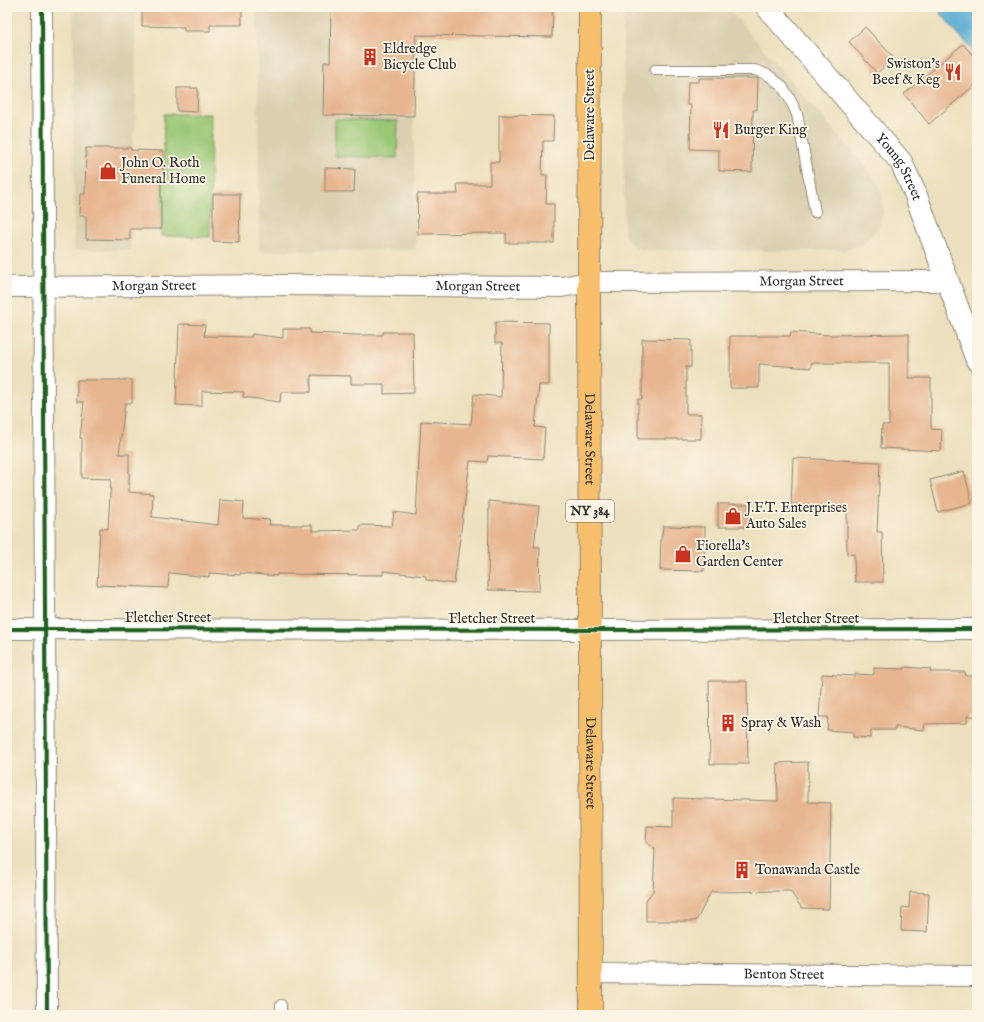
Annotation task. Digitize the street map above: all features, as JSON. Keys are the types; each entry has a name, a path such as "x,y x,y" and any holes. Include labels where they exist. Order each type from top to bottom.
{"main road":[{"name":"Delaware Street","path":"590,7 589,282 591,1015"}],"street":[{"path":"42,7 46,1015"},
{"name":"Young Street","path":"767,7 901,162 913,189 977,360"},
{"name":"Morgan Street","path":"7,287 282,285 561,287 589,282 948,281"},
{"name":"Fletcher Street","path":"7,629 977,629"},
{"name":"Benton Street","path":"591,973 977,976"}],"lane":[{"path":"655,70 754,70 768,75 781,85 789,97 797,114 815,212"}],"shaded area":[{"path":"73,7 135,7 136,131 133,131 131,250 74,250"},
{"path":"257,7 415,7 414,113 416,250 259,251"},
{"path":"623,7 727,7 871,173 882,195 883,211 880,223 873,234 863,244 845,250 644,250 632,245 624,235"}],"green space":[{"path":"164,114 211,114 210,237 161,236 161,175 163,175"},
{"path":"335,119 398,121 397,158 335,156"}],"water":[{"path":"935,7 977,7 977,56"}],"building":[{"path":"142,7 242,7 242,25 210,25 210,31 184,31 184,27 142,26"},
{"name":"Eldredge Bicycle Club","path":"331,7 553,7 552,37 416,35 414,116 323,115 324,62 330,62"},
{"path":"865,27 894,58 877,73 849,42"},
{"name":"Swiston's Beef & Keg","path":"963,44 977,60 977,83 929,124 904,94"},
{"name":"Burger King","path":"699,78 758,78 757,110 753,110 752,172 719,171 719,150 690,149 691,105 687,105 688,82 699,82"},
{"path":"177,88 198,88 197,112 177,111"},
{"path":"499,115 554,116 553,141 543,141 542,175 547,175 546,204 554,204 554,243 506,243 506,233 418,234 417,194 458,194 457,184 490,184 490,162 499,162"},
{"name":"John O. Roth Funeral Home","path":"86,148 131,148 131,150 163,151 163,175 161,175 161,229 130,229 130,240 86,239 86,216 79,216 80,194 85,194"},
{"path":"325,168 355,169 354,192 325,192"},
{"path":"213,194 240,194 239,242 213,241"},
{"path":"495,322 549,323 549,385 539,385 535,427 545,428 543,459 488,456 487,462 470,461 454,584 426,580 426,576 383,571 383,575 277,574 277,576 240,573 240,575 209,573 209,577 169,573 168,588 97,585 100,528 108,529 111,479 82,478 82,438 80,438 84,402 77,402 77,380 132,380 132,403 125,403 119,454 129,454 129,492 153,494 152,517 218,525 220,500 244,502 243,518 270,520 269,525 312,525 312,531 360,530 360,525 392,526 394,512 416,515 421,421 471,424 474,394 501,397 502,343 495,343"},
{"path":"179,324 205,325 204,336 251,337 252,334 283,338 283,329 310,329 310,333 357,335 383,335 383,332 413,332 414,393 384,394 384,384 351,384 351,376 311,375 311,392 281,392 280,402 243,397 244,392 202,391 202,406 176,405"},
{"path":"791,332 830,335 909,334 909,378 931,378 931,429 942,430 941,451 881,448 882,425 889,425 889,363 811,363 811,368 759,364 759,388 730,388 730,336 790,336"},
{"path":"642,339 691,340 691,367 686,367 686,414 701,414 701,439 638,439 638,399 642,399"},
{"path":"793,458 880,462 877,532 882,532 883,582 855,582 854,554 847,555 847,507 791,505"},
{"path":"964,471 972,503 938,512 930,480"},
{"path":"489,501 539,506 534,547 540,547 539,591 488,590"},
{"name":"J.F.T. Enterprises Auto Sales","path":"718,504 748,504 748,527 718,527"},
{"name":"Fiorella's Garden Center","path":"663,526 705,527 704,571 660,570 661,536"},
{"path":"905,667 931,669 930,672 965,672 966,676 977,676 977,716 967,716 967,723 925,724 924,730 895,727 895,730 871,730 871,738 853,737 853,732 827,730 828,717 819,717 822,674 855,676 855,674 874,675 874,668 905,669"},
{"name":"Spray & Wash","path":"709,681 747,681 748,764 710,764"},
{"name":"Tonawanda Castle","path":"808,762 808,802 831,803 829,909 802,908 790,891 711,892 696,921 646,921 646,900 653,891 655,849 646,842 647,826 673,827 673,798 778,801 777,763"},
{"path":"910,892 929,893 927,932 901,931 902,907 909,908"}],"cycle path":[{"path":"42,7 47,1015"},
{"path":"7,629 977,629"}],"place":[{"name":"Eldredge Bicycle Club","path":"370,57"},
{"name":"Swiston's Beef & Keg","path":"953,72"},
{"name":"Burger King","path":"721,130"},
{"name":"John O. Roth Funeral Home","path":"108,171"},
{"name":"J.F.T. Enterprises Auto Sales","path":"733,516"},
{"name":"Fiorella's Garden Center","path":"683,554"},
{"name":"Spray & Wash","path":"728,723"},
{"name":"Tonawanda Castle","path":"742,870"}]}
